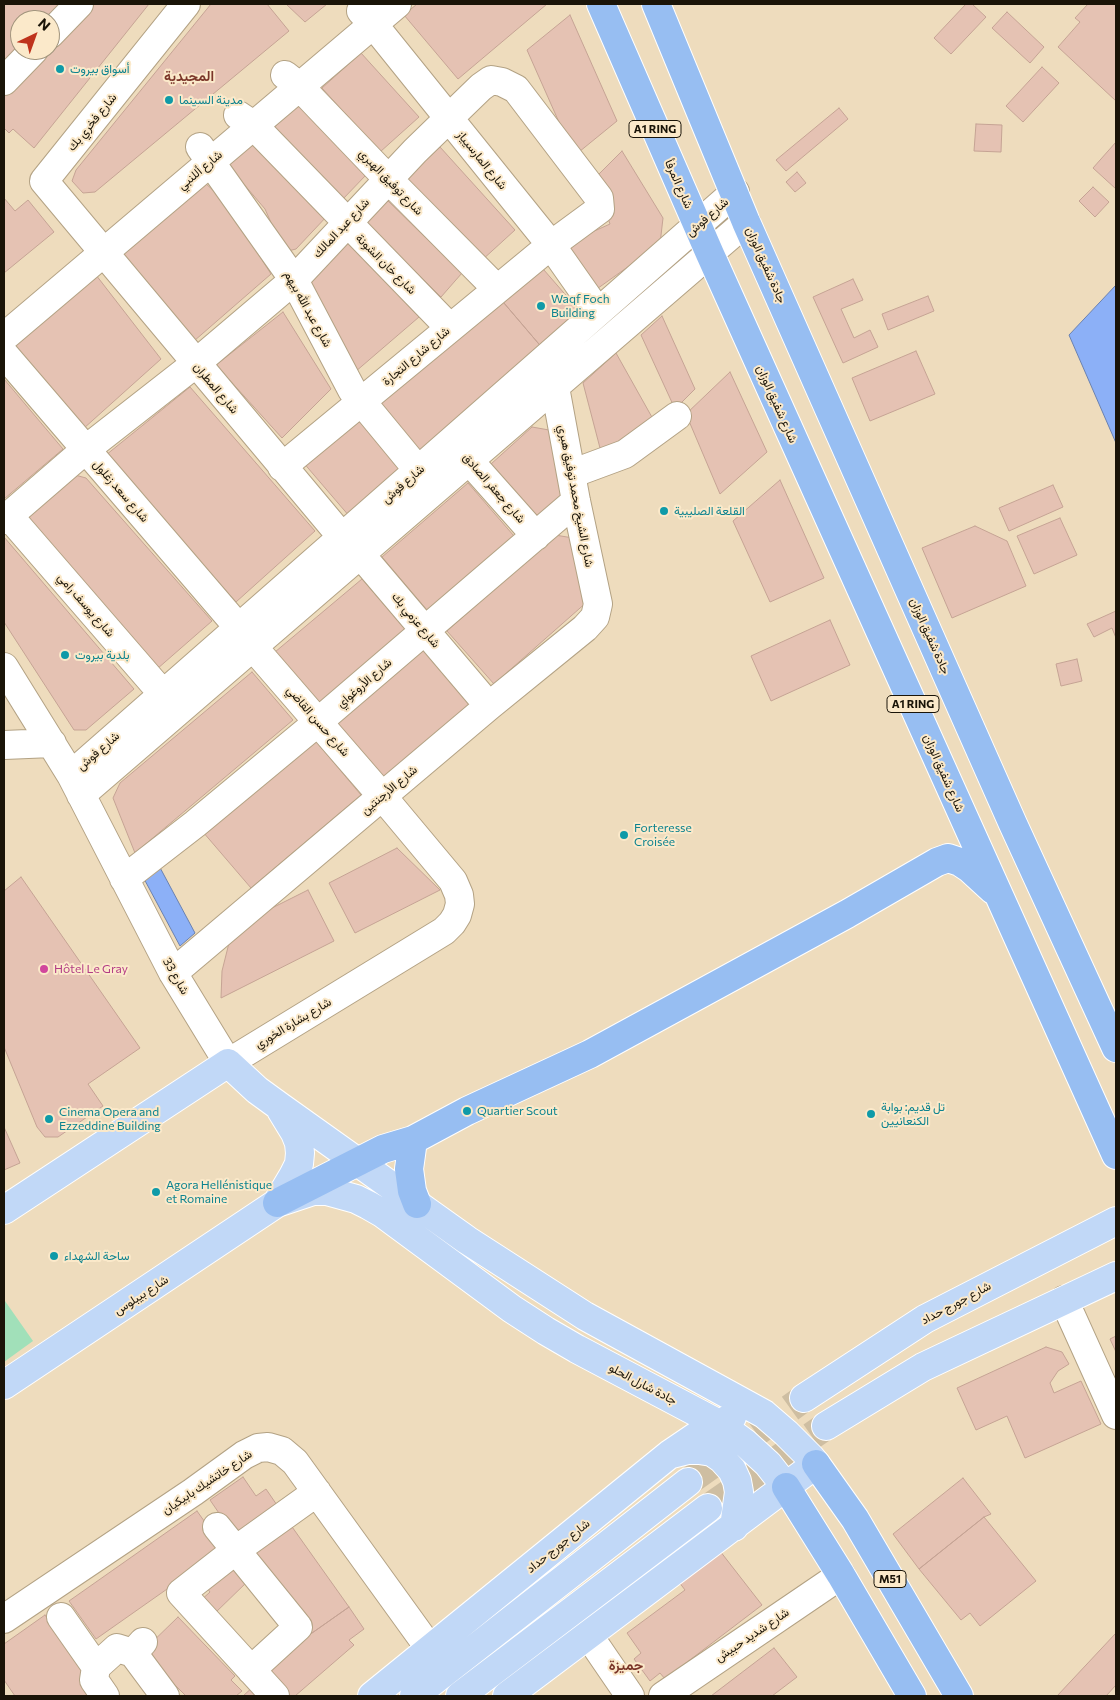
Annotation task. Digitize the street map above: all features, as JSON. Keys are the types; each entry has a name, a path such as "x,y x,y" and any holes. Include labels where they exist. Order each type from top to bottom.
{"highway":[{"name":"شارع المرفأ","path":"601,4 710,254"},
{"name":"A1 RING","path":"656,4 746,222"},
{"name":"جادة شفيق الوزان","path":"746,222 1009,815 1116,1048"},
{"name":"شارع شفيق الوزان","path":"710,254 1116,1155"},
{"path":"277,1204 383,1149 413,1140 467,1110 590,1054 839,919 937,862 948,858 960,862 999,896"},
{"path":"413,1140 409,1169 412,1192 417,1204"},
{"name":"M51","path":"816,1464 855,1519 959,1696"},
{"name":"جادة شارل الحلو","path":"786,1487 841,1574 912,1696"}],"main road":[{"name":"شارع 33","path":"228,1063 257,1090 358,1162"},
{"name":"شارع بشارة الخوري","path":"4,1210 228,1063"},
{"path":"277,1204 299,1164 300,1153 295,1133 279,1106"},
{"path":"358,1162 467,1240 585,1316 764,1414 786,1433 816,1464 589,1636 506,1696"},
{"name":"جادة شارل الحلو","path":"277,1204 313,1192 327,1192 356,1199 368,1205 512,1309 546,1331 719,1424 746,1443 768,1464 786,1487"},
{"name":"شارع بيبلوس","path":"4,1385 277,1204"},
{"name":"شارع جورج حداد","path":"804,1398 925,1319 1116,1221"},
{"path":"826,1426 922,1368 1116,1276"},
{"name":"شارع جورج حداد","path":"372,1696 670,1454 698,1435 751,1406"},
{"path":"670,1454 688,1450 712,1452 732,1470 739,1492 734,1527"},
{"path":"414,1696 688,1482"},
{"path":"460,1696 708,1508"}],"street":[{"path":"60,24 79,4"},
{"name":"شارع فخري بك","path":"98,245 44,181 186,4"},
{"name":"شارع أللنبي","path":"4,313 98,245 292,81 368,13 396,4"},
{"name":"شارع المارسيياز","path":"368,13 449,119 550,245 598,312"},
{"path":"4,82 25,60"},
{"name":"شارع عبد المالك","path":"6,517 85,450 195,364 294,280 415,151 481,87 492,80 502,82 516,89 599,198 600,209 550,245"},
{"name":"شارع توفيق الهبري","path":"292,81 497,289"},
{"name":"شارع خان الشونة","path":"245,120 450,328"},
{"name":"شارع عبد الله بيهم","path":"206,154 294,280 352,390 418,470"},
{"name":"شارع فوش","path":"76,785 246,637 349,543 418,470 735,192"},
{"name":"شارع فوش","path":"349,543 470,461 746,222"},
{"name":"شارع أللنبي","path":"4,337 98,245"},
{"name":"شارع المطران","path":"98,245 195,364 349,543"},
{"name":"شارع شارع التجارة","path":"282,467 550,245"},
{"name":"شارع سعد زغلول","path":"4,354 246,637"},
{"name":"شارع الشيخ محمد توفيق هبري","path":"555,387 576,501 598,604"},
{"path":"571,474 625,454 678,416"},
{"name":"شارع جعفر الصادق","path":"452,441 536,536"},
{"name":"شارع الأروغواي","path":"124,879 202,818 318,722 576,501"},
{"name":"شارع يوسف رامي","path":"6,517 163,694"},
{"name":"شارع عزمي بك","path":"349,543 489,706"},
{"name":"شارع الأرجنتين","path":"173,973 489,706 585,628 595,617 598,604"},
{"name":"شارع فوش","path":"76,785 163,694 246,637"},
{"name":"شارع حسن القاضي","path":"246,637 382,796"},
{"name":"شارع 33","path":"4,667 76,785 173,973 228,1063"},
{"path":"4,745 52,743"},
{"name":"شارع بشارة الخوري","path":"228,1063 428,941 452,924 460,904 459,895 453,881 382,796"},
{"path":"1064,1300 1116,1415"},
{"name":"شارع خاتشيك بابيكيان","path":"4,1619 244,1455 258,1448 268,1447 282,1451 295,1462 430,1649"},
{"path":"275,1696 181,1593 236,1550 317,1492"},
{"path":"218,1527 298,1627 251,1670"},
{"name":"شارع شديد حبيش","path":"663,1696 841,1574"},
{"path":"61,1616 96,1667"},
{"path":"589,1636 630,1696"},
{"path":"105,1696 94,1680 96,1667 117,1648 138,1648 165,1696"}],"green space":[{"path":"4,1302 33,1341 4,1362"}],"water":[{"path":"1116,285 1116,443 1069,335"},
{"path":"157,862 195,933 180,946 142,875"}],"building":[{"path":"4,4 66,4 60,10 10,10 11,60 4,67"},
{"name":"أسواق بيروت","path":"86,4 149,4 34,148 13,129 9,133 4,128 4,87 30,60 60,60 60,30"},
{"name":"مدينة السينما","path":"211,4 267,4 289,31 95,192 83,193 72,181 76,170"},
{"path":"286,4 327,4 305,22"},
{"path":"417,4 547,4 458,79 404,15"},
{"path":"966,4 972,4 986,17 951,54 934,38"},
{"path":"1088,4 1116,4 1116,101 1058,47 1080,22 1075,18"},
{"path":"1007,12 1044,47 1030,63 992,28"},
{"path":"570,15 617,121 574,156 527,50"},
{"path":"361,53 419,117 380,152 322,88"},
{"path":"1042,67 1059,83 1023,122 1006,106"},
{"path":"301,103 366,175 342,200 271,130"},
{"path":"839,108 848,119 786,171 776,160"},
{"path":"976,124 1002,125 1001,152 974,151"},
{"path":"250,142 328,215 296,249 284,252 265,209 225,162"},
{"path":"1116,142 1116,189 1093,168"},
{"path":"440,147 515,230 481,261 406,178"},
{"path":"622,151 663,218 660,244 594,291 561,246 610,224 594,179"},
{"path":"797,172 806,183 795,192 786,182"},
{"path":"205,183 224,200 271,274 194,341 119,254"},
{"path":"1093,187 1109,202 1095,217 1079,201"},
{"path":"4,198 15,211 28,200 54,232 4,273"},
{"path":"388,201 462,273 441,297 365,221"},
{"path":"347,241 419,317 355,372 309,283"},
{"name":"Waqf Foch Building","path":"537,262 584,316 544,350 498,296"},
{"path":"96,275 161,359 83,429 14,345"},
{"path":"853,279 863,300 841,309 854,338 870,330 878,347 843,363 813,297"},
{"path":"498,296 544,350 421,457 374,403"},
{"path":"928,296 934,311 888,330 882,314"},
{"path":"283,312 331,389 282,438 216,365"},
{"path":"662,316 695,389 675,409 641,335"},
{"path":"916,351 935,394 870,421 852,378"},
{"path":"616,353 653,419 612,453 600,448 583,383"},
{"path":"730,372 767,452 720,494 686,414"},
{"path":"4,379 63,449 4,499"},
{"path":"190,387 315,531 236,602 106,455"},
{"path":"355,415 403,472 350,517 302,461"},
{"path":"532,427 549,430 563,496 539,518 491,464"},
{"path":"75,475 86,478 212,621 157,669 28,522 30,513"},
{"path":"780,480 824,578 770,602 733,521"},
{"path":"468,483 514,536 427,610 382,557"},
{"path":"1053,485 1063,507 1009,531 999,508"},
{"path":"1060,518 1077,555 1034,574 1017,536"},
{"path":"975,526 1007,541 1026,586 952,618 922,548"},
{"path":"555,535 573,538 588,601 494,684 447,631"},
{"name":"بلدية بيروت","path":"4,537 134,689 86,730 74,730 4,622"},
{"path":"362,579 406,630 318,704 275,652"},
{"path":"1116,611 1116,638 1112,628 1094,637 1087,624"},
{"path":"830,620 850,665 771,701 751,656"},
{"path":"425,649 471,704 382,779 336,724"},
{"path":"1077,659 1082,681 1061,686 1056,664"},
{"path":"252,672 293,720 135,853 113,798 120,783"},
{"path":"314,739 361,795 251,888 203,832"},
{"path":"397,848 440,890 355,933 329,883"},
{"name":"Hôtel Le Gray","path":"21,877 140,1048 88,1084 103,1106 58,1137 45,1137 37,1127 4,1047 4,891"},
{"path":"308,890 334,941 221,998 222,971 229,943 246,921"},
{"path":"4,1127 20,1163 4,1170"},
{"path":"1116,1336 1116,1352 1110,1339"},
{"path":"1046,1347 1062,1352 1069,1364 1058,1371 1050,1383 1054,1393 1081,1381 1101,1424 1025,1458 1007,1416 976,1430 957,1388"},
{"path":"243,1477 256,1496 266,1489 279,1508 236,1538 210,1500"},
{"path":"963,1478 991,1514 984,1517 919,1569 893,1534"},
{"path":"197,1511 224,1549 96,1639 69,1601"},
{"path":"984,1517 1036,1581 980,1626 970,1613 961,1620 919,1569"},
{"path":"290,1524 349,1607 312,1633 253,1549"},
{"path":"720,1551 762,1605 665,1679 660,1673 650,1681 634,1659 641,1653 627,1633 685,1590 679,1582"},
{"path":"233,1563 249,1580 213,1615 200,1601 210,1592 207,1588"},
{"path":"349,1607 364,1629 349,1640 354,1645 295,1696 287,1696 266,1674 312,1633"},
{"path":"45,1615 101,1696 15,1696 4,1680 4,1644"},
{"path":"178,1617 235,1676 231,1680 242,1691 236,1696 186,1696 142,1652"},
{"path":"1116,1633 1116,1685 1106,1696 1057,1696"},
{"path":"774,1648 797,1677 772,1696 711,1696"},
{"path":"254,1686 264,1696 243,1696"}],"tunnel":[{"path":"688,1482 804,1398"},
{"path":"708,1508 826,1426"}],"place":[{"name":"أسواق بيروت","path":"60,69"},
{"name":"مدينة السينما","path":"169,100"},
{"name":"Waqf Foch Building","path":"541,306"},
{"name":"القلعة الصليبية","path":"664,511"},
{"name":"بلدية بيروت","path":"65,655"},
{"name":"Forteresse Croisée","path":"624,835"},
{"name":"Hôtel Le Gray","path":"44,969"},
{"name":"Quartier Scout","path":"467,1111"},
{"name":"تل قديم: بوابة الكنعانيين","path":"871,1114"},
{"name":"Cinema Opera and Ezzeddine Building","path":"49,1119"},
{"name":"Agora Hellénistique et Romaine","path":"156,1192"},
{"name":"ساحة الشهداء","path":"54,1256"}],"district":[{"name":"المجيدية","path":"189,76"},
{"name":"جميزة","path":"626,1665"}]}
